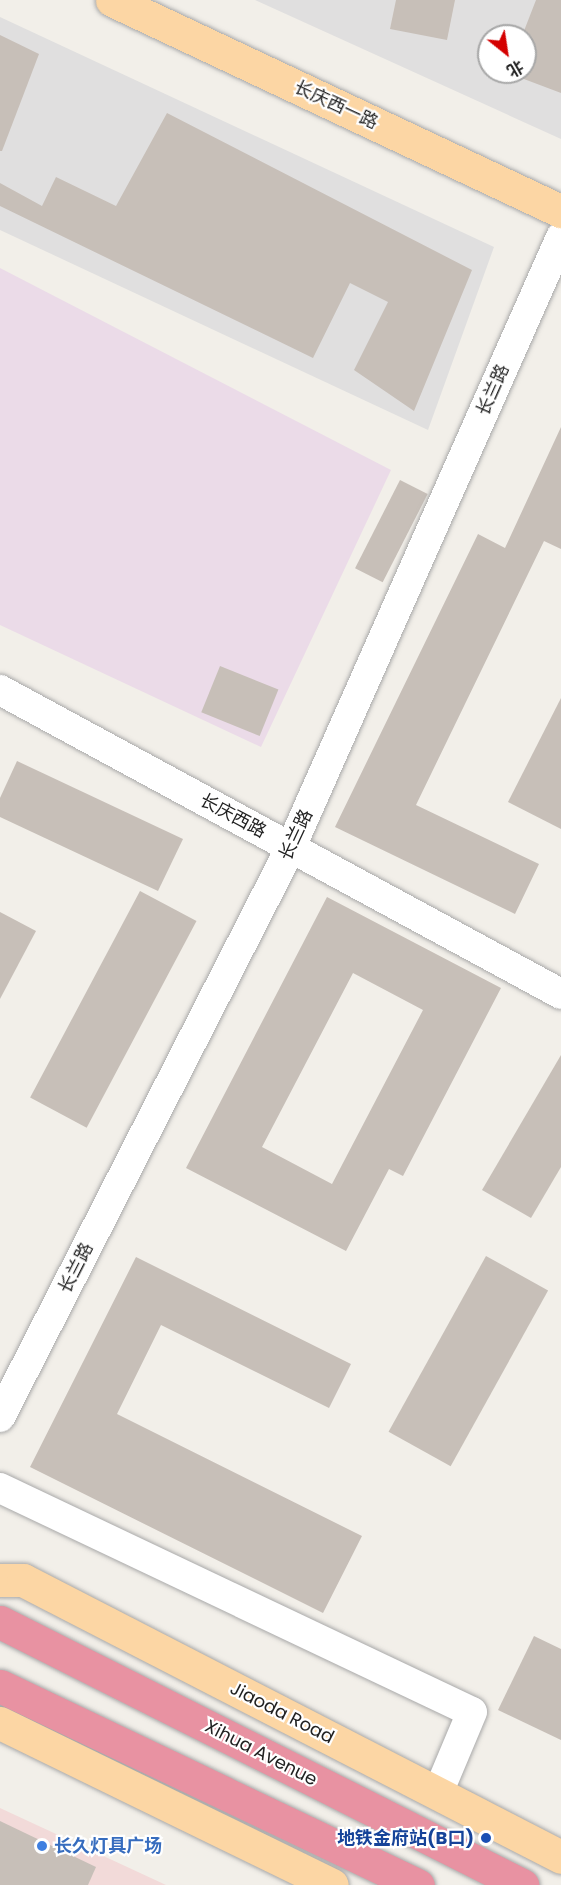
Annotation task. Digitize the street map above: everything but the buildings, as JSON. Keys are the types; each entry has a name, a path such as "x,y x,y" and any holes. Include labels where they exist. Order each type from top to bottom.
{"highway":[{"name":"Xihua Avenue","path":"0,1622 522,1885"},
{"path":"0,1686 418,1885"}],"main road":[{"name":"长庆西一路","path":"112,0 561,211"},
{"name":"Jiaoda Road","path":"0,1580 23,1580 561,1857"},
{"path":"0,1723 332,1885"}],"street":[{"name":"长兰路","path":"0,1417 291,847 561,237"},
{"name":"长庆西路","path":"0,690 561,994"},
{"path":"0,1488 472,1712 438,1793"}],"shaded area":[{"path":"255,0 561,0 561,139"},
{"path":"0,17 494,247 428,430 0,230"},
{"path":"0,268 391,470 261,747 0,625"},
{"name":"长久灯具广场","path":"0,1808 166,1885 0,1885"}],"place":[{"name":"地铁金府站(B口)","path":"486,1838"},
{"name":"长久灯具广场","path":"42,1846"}]}
